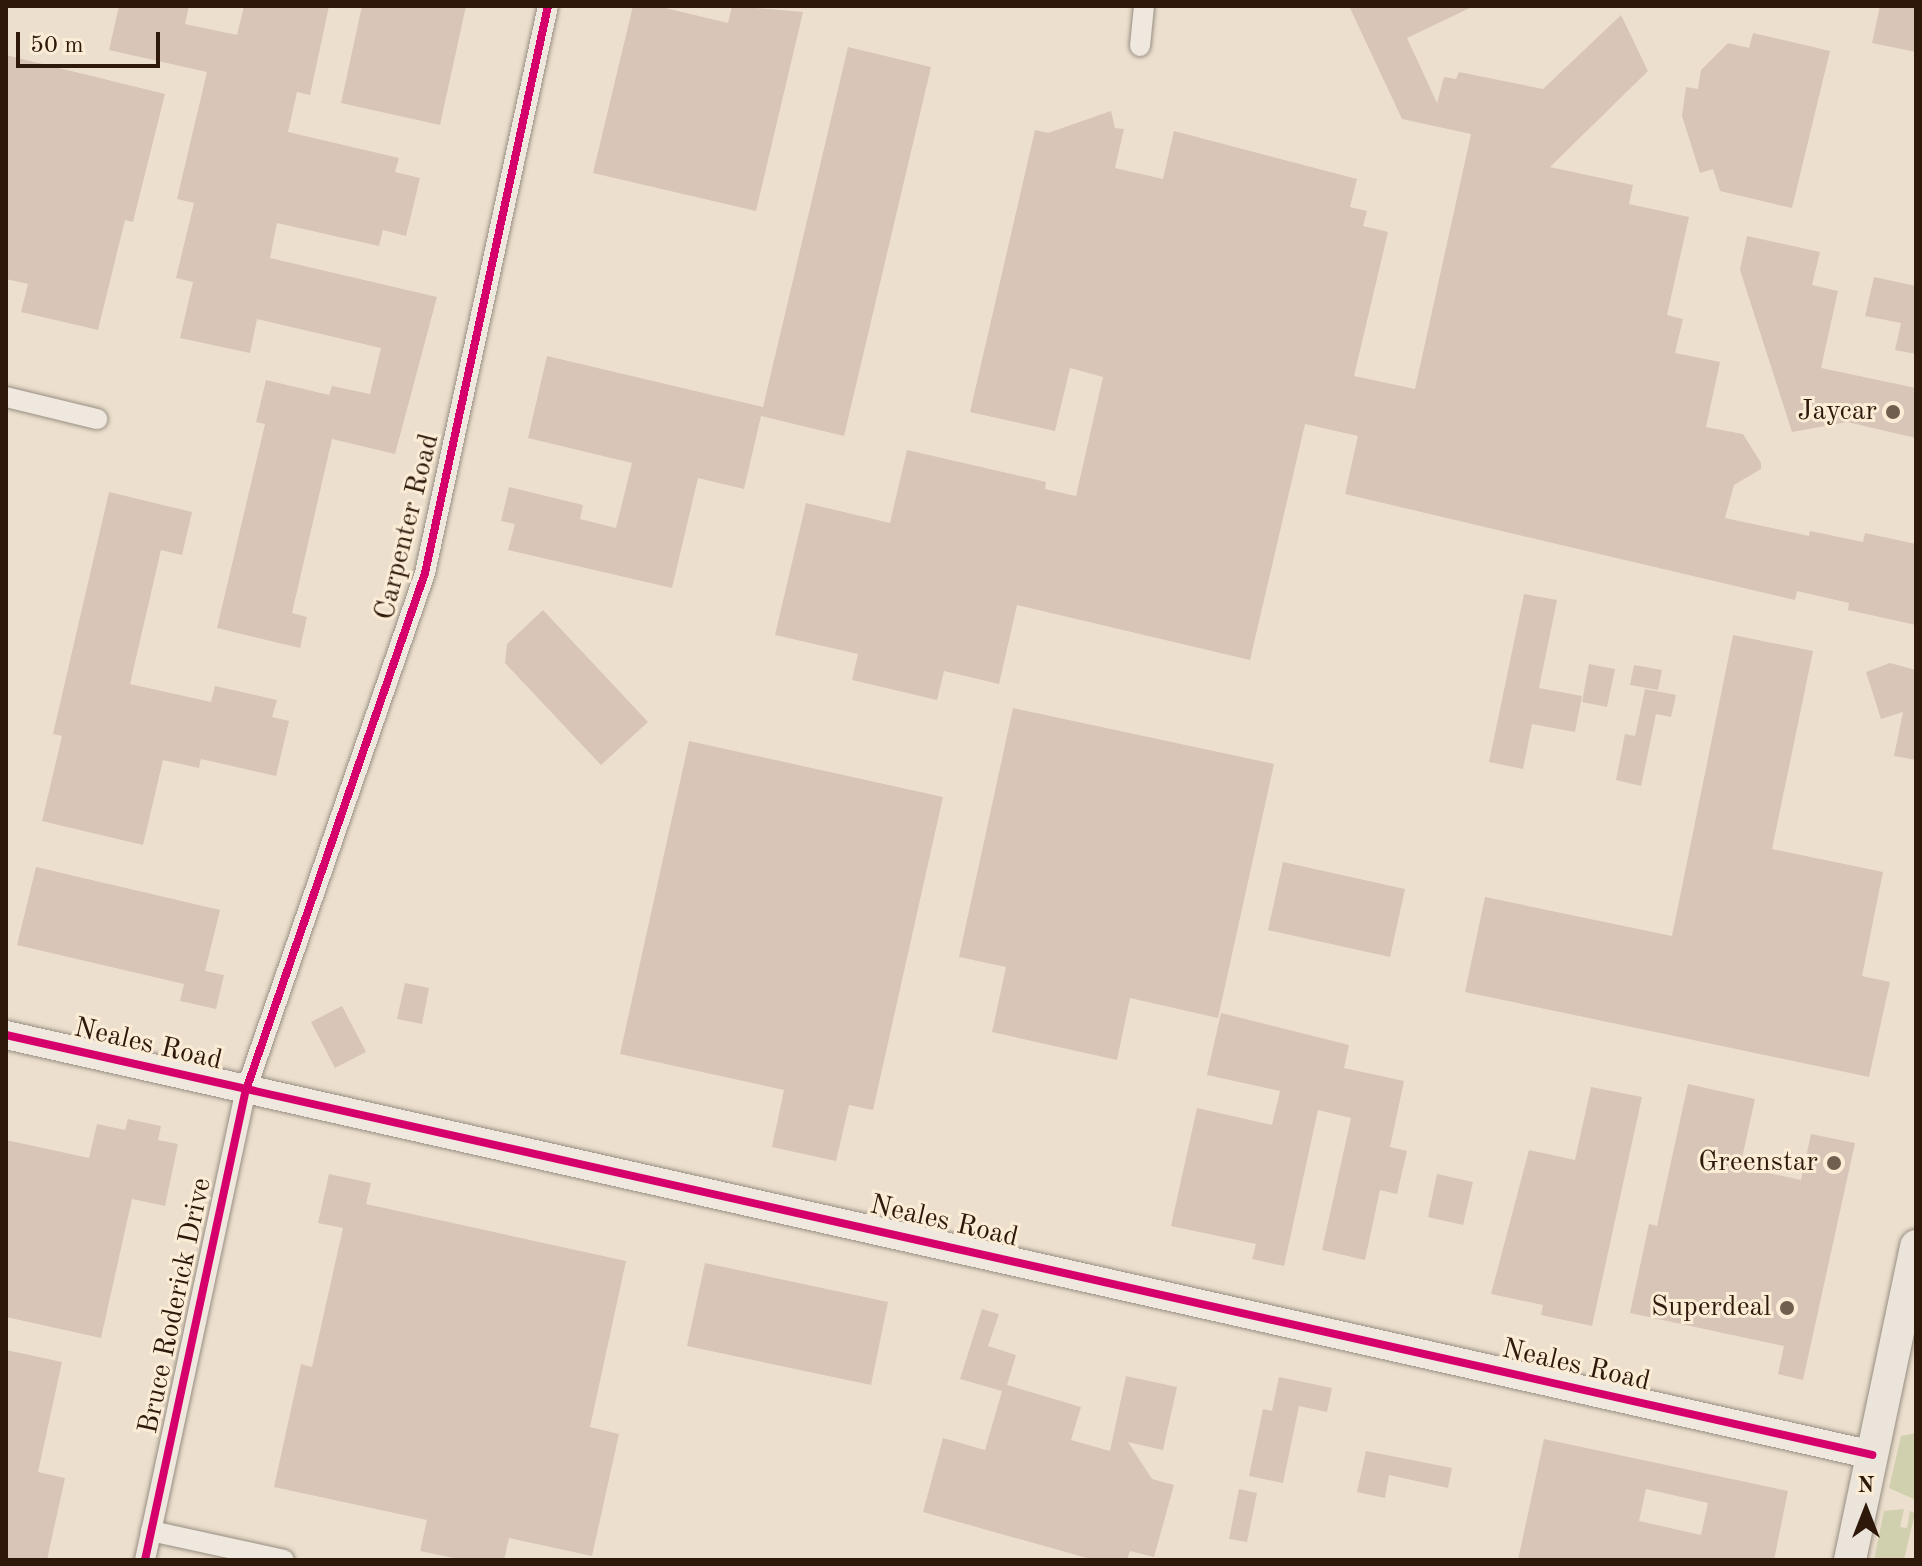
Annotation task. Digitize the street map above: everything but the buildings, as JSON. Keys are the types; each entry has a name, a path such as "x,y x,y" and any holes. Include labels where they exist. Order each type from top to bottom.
{"main road":[{"path":"1850,1560 1916,1246"}],"street":[{"name":"Carpenter Road","path":"246,1090 425,573 548,6"},
{"path":"1140,46 1144,6"},
{"path":"6,397 97,419"},
{"name":"Neales Road","path":"6,1035 1872,1455"},
{"name":"Bruce Roderick Drive","path":"145,1560 246,1090"},
{"path":"151,1531 284,1560"}],"green space":[{"path":"1916,1433 1916,1500 1889,1488 1901,1436"},
{"path":"1904,1509 1900,1527 1907,1528 1910,1511 1915,1513 1904,1560 1874,1560 1884,1511"}],"cycle path":[{"path":"145,1560 246,1090 425,573 548,6"},
{"path":"6,1035 1872,1455"}],"place":[{"name":"Jaycar","path":"1893,412"},
{"name":"Greenstar","path":"1834,1163"},
{"name":"Superdeal","path":"1787,1308"}]}
